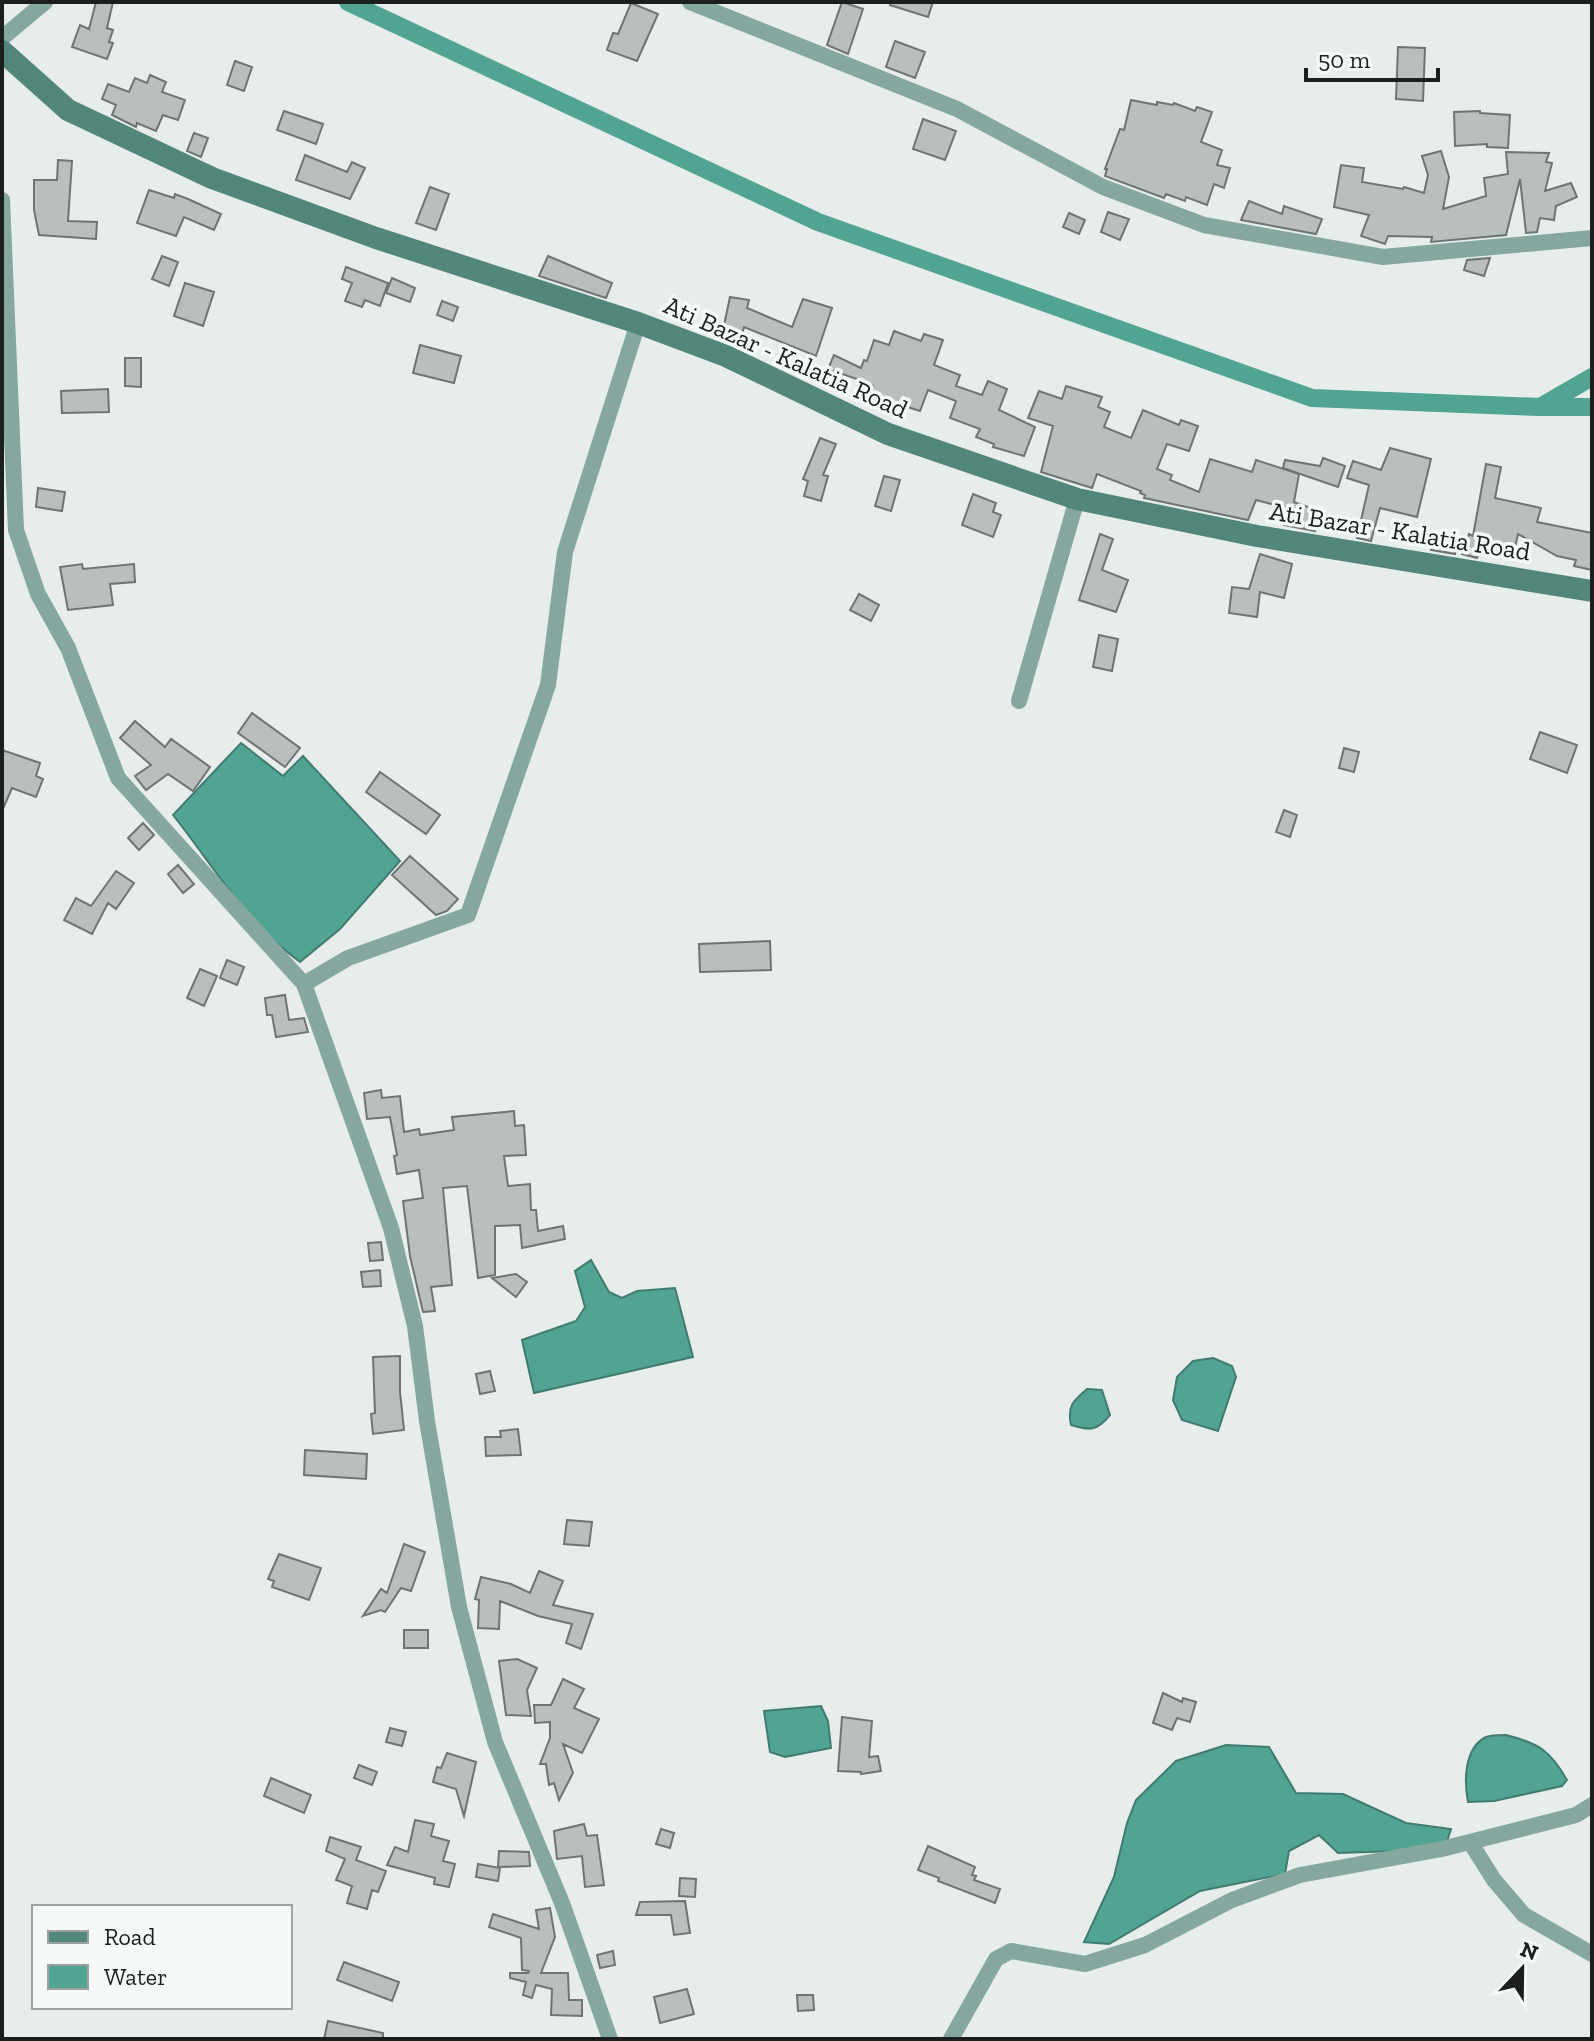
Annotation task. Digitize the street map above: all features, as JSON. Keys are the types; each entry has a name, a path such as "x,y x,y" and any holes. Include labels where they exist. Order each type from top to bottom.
{"main road":[{"name":"Ati Bazar - Kalatia Road","path":"2,51 68,110 212,178 376,238 638,323 726,356 888,434 1077,499 1257,536 1592,591"}],"street":[{"path":"2,38 45,2"},
{"path":"690,2 957,109 1103,187 1204,225 1383,257 1592,238"},
{"path":"2,200 16,530 38,594 68,648 118,778 304,984 391,1228 415,1326 427,1421 459,1607 495,1742 562,1903 610,2039"},
{"path":"304,984 348,958 468,915 548,685 565,552 638,323"},
{"path":"1019,701 1077,499"},
{"path":"951,2039 996,1959 1011,1951 1085,1964 1145,1945 1232,1900 1300,1875 1470,1842 1576,1815 1592,1805"},
{"path":"1470,1842 1494,1880 1524,1915 1592,1954"}],"water":[{"path":"241,743 283,776 303,756 400,861 340,929 300,962 246,911 173,815"},
{"path":"591,1260 609,1292 622,1298 637,1291 675,1288 693,1357 534,1393 522,1340 576,1321 585,1307 575,1271"},
{"path":"1213,1358 1232,1366 1236,1377 1218,1431 1182,1420 1173,1400 1177,1377 1193,1361"},
{"path":"1087,1389 1102,1390 1110,1415 1097,1427 1088,1429 1071,1425 1070,1418 1072,1404"},
{"path":"821,1706 828,1721 831,1748 785,1757 770,1752 764,1711"},
{"path":"1506,1735 1542,1749 1555,1761 1567,1780 1562,1786 1494,1801 1468,1802 1466,1775 1473,1749 1486,1737"},
{"path":"1226,1745 1269,1747 1296,1793 1343,1794 1406,1823 1451,1829 1446,1844 1398,1851 1338,1853 1319,1835 1289,1851 1285,1874 1200,1891 1109,1944 1084,1942 1114,1877 1136,1800 1176,1761"}],"building":[{"path":"96,2 113,2 107,28 113,30 109,42 113,43 107,59 72,47 80,25 89,29"},
{"path":"842,2 863,9 848,54 827,45"},
{"path":"891,2 933,2 928,17 890,5"},
{"path":"631,3 658,14 637,61 607,50 613,33 618,34"},
{"path":"895,41 925,52 915,78 886,67"},
{"path":"1398,47 1425,48 1423,101 1396,99"},
{"path":"235,61 252,67 244,91 227,85"},
{"path":"150,75 166,82 162,92 185,100 178,120 163,115 156,131 137,123 136,127 112,115 116,105 102,99 108,84 129,92 135,78 147,83"},
{"path":"1131,100 1157,105 1157,102 1174,103 1195,111 1197,107 1212,112 1201,142 1222,150 1217,165 1230,168 1224,188 1214,184 1207,205 1186,197 1185,201 1166,194 1164,198 1105,176 1120,129 1124,130"},
{"path":"284,111 323,124 316,144 277,130"},
{"path":"1454,112 1510,115 1508,148 1487,147 1487,144 1455,146"},
{"path":"923,119 956,131 945,160 913,149"},
{"path":"194,133 208,138 201,157 187,151"},
{"path":"1441,151 1449,177 1443,209 1486,196 1484,178 1508,174 1506,152 1549,153 1546,162 1552,163 1545,191 1571,183 1577,197 1556,206 1554,220 1540,218 1537,232 1526,233 1520,179 1506,235 1431,242 1432,237 1388,236 1385,244 1361,236 1369,215 1334,207 1341,165 1364,168 1362,182 1404,187 1424,193 1428,175 1422,156"},
{"path":"305,155 347,172 352,162 365,168 350,199 296,180"},
{"path":"58,160 72,161 68,221 97,222 96,239 39,235 34,210 34,180 57,180"},
{"path":"430,187 449,194 436,230 416,223"},
{"path":"149,190 174,198 175,194 221,214 214,230 184,217 176,236 137,223"},
{"path":"1249,201 1282,214 1284,206 1322,219 1316,234 1241,220"},
{"path":"1108,212 1129,219 1120,240 1101,232"},
{"path":"1069,213 1085,220 1079,234 1063,227"},
{"path":"162,256 178,262 169,286 152,279"},
{"path":"548,256 612,283 606,298 539,276"},
{"path":"1490,258 1484,276 1464,270 1467,260"},
{"path":"346,267 388,283 380,306 365,300 362,307 345,301 352,283 342,279"},
{"path":"392,278 415,288 410,302 386,293"},
{"path":"185,283 214,292 203,326 174,316"},
{"path":"730,297 749,300 747,308 792,327 803,299 832,308 816,356 744,327 742,334 723,330"},
{"path":"442,301 458,307 453,321 437,315"},
{"path":"894,331 921,341 924,334 943,340 934,365 960,375 956,386 982,395 988,381 1007,389 999,410 1035,427 1024,456 993,447 994,444 976,437 980,429 950,418 956,401 928,390 920,411 889,401 886,409 867,401 873,386 871,384 828,369 834,355 861,368 864,360 867,361 874,340 889,345"},
{"path":"420,345 461,356 454,383 413,373"},
{"path":"125,358 141,358 141,387 125,386"},
{"path":"1066,386 1102,397 1098,407 1110,412 1104,427 1131,438 1143,410 1179,425 1181,420 1198,426 1189,451 1167,444 1157,469 1172,475 1170,480 1199,492 1210,459 1252,472 1256,460 1299,474 1294,502 1322,512 1315,531 1284,525 1290,509 1256,500 1248,520 1144,498 1141,491 1097,474 1092,488 1041,472 1053,426 1028,418 1039,391 1062,399"},
{"path":"108,389 109,412 62,413 61,391"},
{"path":"820,438 836,444 823,475 828,476 821,501 804,496 808,481 803,479"},
{"path":"1390,448 1431,459 1417,517 1380,508 1371,541 1357,538 1369,485 1347,478 1353,461 1381,470"},
{"path":"1323,458 1345,466 1338,487 1283,468 1285,460 1320,466"},
{"path":"1486,464 1501,467 1495,498 1541,508 1537,522 1592,533 1592,570 1574,566 1576,560 1557,556 1518,534 1513,557 1480,550 1477,558 1462,554 1469,534 1473,536"},
{"path":"884,476 900,480 891,511 875,506"},
{"path":"38,488 65,492 62,511 36,507"},
{"path":"973,494 996,503 993,512 1001,515 993,537 962,525"},
{"path":"1100,534 1113,539 1102,570 1128,580 1116,612 1079,600"},
{"path":"1433,539 1457,543 1455,554 1431,550"},
{"path":"1260,554 1292,564 1284,598 1260,592 1257,617 1229,613 1232,587 1249,589"},
{"path":"82,564 83,569 134,564 135,582 110,584 113,605 68,610 60,567"},
{"path":"859,594 879,605 871,621 850,610"},
{"path":"1099,635 1118,639 1112,671 1093,667"},
{"path":"252,713 300,748 285,767 238,733"},
{"path":"135,721 165,747 171,739 210,767 193,791 168,774 146,790 135,776 151,765 120,738"},
{"path":"1540,732 1577,745 1567,773 1530,759"},
{"path":"1344,748 1359,752 1354,772 1339,768"},
{"path":"2,750 40,763 36,776 43,779 36,797 12,788 2,811"},
{"path":"380,772 440,815 426,834 366,792"},
{"path":"1284,810 1297,815 1290,837 1276,832"},
{"path":"143,823 154,835 139,850 128,838"},
{"path":"410,856 458,899 447,911 436,915 392,875"},
{"path":"178,865 194,884 183,893 168,874"},
{"path":"116,871 134,883 116,909 108,903 92,934 64,920 76,898 91,906"},
{"path":"770,941 771,970 700,972 699,944"},
{"path":"227,960 244,967 237,985 220,978"},
{"path":"200,969 217,976 204,1006 187,998"},
{"path":"285,995 289,1020 304,1018 308,1032 276,1037 272,1015 267,1015 265,998"},
{"path":"381,1090 382,1098 400,1096 404,1132 419,1129 420,1135 454,1130 452,1117 514,1111 515,1126 524,1125 526,1155 504,1156 508,1186 530,1184 531,1210 536,1210 538,1231 563,1226 565,1239 522,1248 520,1225 495,1226 495,1275 478,1278 467,1186 443,1188 452,1285 431,1287 435,1311 423,1312 410,1256 403,1201 423,1198 419,1170 397,1174 390,1117 367,1119 364,1093"},
{"path":"381,1242 383,1260 370,1261 368,1243"},
{"path":"380,1270 381,1286 363,1287 361,1272"},
{"path":"516,1274 527,1282 516,1297 492,1278"},
{"path":"400,1356 404,1430 373,1434 373,1357"},
{"path":"490,1371 495,1391 480,1394 476,1374"},
{"path":"518,1429 521,1455 486,1456 485,1437 501,1437 500,1431"},
{"path":"305,1450 367,1454 366,1479 304,1475"},
{"path":"567,1520 592,1522 589,1546 564,1544"},
{"path":"404,1544 425,1552 411,1591 401,1588 385,1612 381,1610 363,1616 381,1589 387,1593"},
{"path":"279,1554 321,1568 309,1600 272,1587 274,1581 268,1579"},
{"path":"539,1571 563,1581 553,1605 593,1614 581,1649 566,1643 572,1624 538,1616 500,1601 499,1629 478,1628 479,1600 475,1599 481,1577 511,1584 530,1593"},
{"path":"404,1630 428,1630 428,1648 404,1648"},
{"path":"517,1659 537,1668 527,1690 531,1716 506,1715 499,1661"},
{"path":"563,1679 584,1689 574,1708 599,1719 582,1753 563,1744 573,1773 559,1800 554,1783 549,1785 546,1764 540,1764 550,1738 550,1722 535,1723 534,1705 551,1705"},
{"path":"1163,1693 1182,1702 1183,1698 1196,1702 1190,1722 1177,1718 1172,1730 1153,1723"},
{"path":"842,1717 872,1721 869,1757 878,1756 881,1771 861,1774 838,1771"},
{"path":"390,1728 406,1732 402,1746 386,1742"},
{"path":"447,1753 476,1762 464,1816 456,1789 433,1782 437,1767 441,1768"},
{"path":"359,1765 377,1772 372,1785 354,1778"},
{"path":"271,1778 311,1795 304,1813 264,1796"},
{"path":"415,1820 434,1824 431,1836 449,1841 443,1861 455,1864 449,1887 434,1884 435,1878 387,1865 395,1847 408,1852"},
{"path":"584,1824 587,1836 597,1835 604,1885 585,1887 582,1856 557,1859 554,1831"},
{"path":"661,1829 674,1833 670,1848 656,1844"},
{"path":"330,1837 361,1847 356,1860 386,1871 378,1892 372,1890 367,1909 347,1903 352,1886 336,1880 345,1859 326,1851"},
{"path":"928,1846 975,1867 974,1880 1000,1889 995,1903 918,1870"},
{"path":"499,1851 529,1852 530,1866 498,1867"},
{"path":"478,1864 500,1868 498,1881 476,1877"},
{"path":"680,1878 696,1879 695,1897 679,1896"},
{"path":"685,1901 690,1933 674,1935 671,1915 636,1915 640,1902"},
{"path":"550,1908 555,1937 541,1973 568,1973 569,2000 582,2000 582,2016 551,2015 552,1989 536,1985 532,1998 523,1995 526,1982 510,1978 510,1973 529,1971 522,1970 521,1938 489,1927 493,1914 539,1929 536,1910"},
{"path":"613,1951 615,1965 600,1968 597,1955"},
{"path":"344,1962 399,1982 392,2001 337,1980"},
{"path":"687,1989 694,2014 660,2023 654,1997"},
{"path":"797,1995 813,1995 814,2010 798,2011"},
{"path":"328,2021 383,2033 383,2039 324,2039"}],"waterway":[{"path":"348,2 818,222 1312,398 1540,407 1592,377"},
{"path":"1543,407 1592,407"}]}
